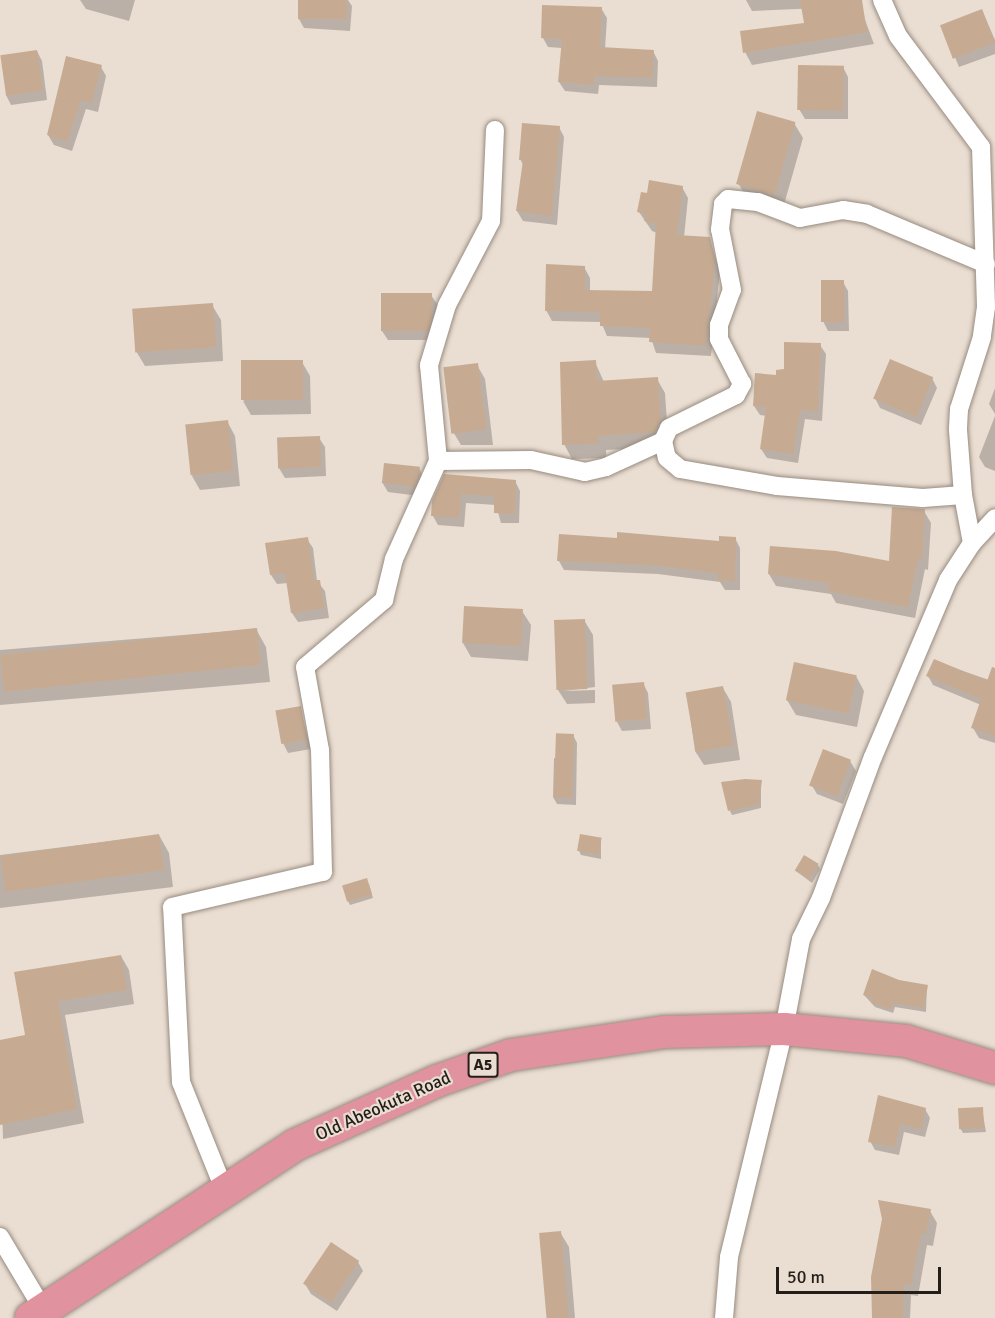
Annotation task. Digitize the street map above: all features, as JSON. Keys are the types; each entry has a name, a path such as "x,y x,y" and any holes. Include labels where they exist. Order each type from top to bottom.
{"highway":[{"name":"Old Abeokuta Road","path":"37,1314 224,1189 295,1145 378,1106 510,1055 665,1032 784,1029 906,1041 995,1068"}],"street":[{"path":"882,0 898,36 981,147 986,264 982,337 959,409 963,495 972,543"},
{"path":"224,1189 181,1082 172,907 323,872 320,750 305,667 384,600 394,559 438,461 429,365 447,305 491,221 495,129"},
{"path":"963,495 923,498 777,486 680,469 667,458 663,441 669,428 736,395 742,384 719,339 719,325 732,290 720,229 728,199 758,202 800,218 843,210 867,214 986,264"},
{"path":"438,461 531,460 585,472 606,468 663,441"},
{"path":"724,1318 729,1257 784,1029 801,939 821,898 873,757 948,579 972,543 995,518"},
{"path":"0,1237 37,1314"}],"building":[{"path":"298,0 347,0 347,19 298,19"},
{"path":"800,0 862,0 867,32 743,53 740,31 804,23"},
{"path":"542,5 602,7 600,47 654,50 652,78 594,76 594,85 558,82 562,39 541,38"},
{"path":"982,9 995,43 953,59 940,25"},
{"path":"37,50 43,91 6,96 0,55"},
{"path":"66,56 102,65 92,103 81,100 67,142 47,135"},
{"path":"798,65 844,66 843,111 797,110"},
{"path":"757,111 795,122 775,195 736,184"},
{"path":"522,123 560,126 552,216 516,211 523,160 519,160"},
{"path":"649,180 683,186 677,235 710,237 715,259 706,346 649,342 650,328 600,326 600,312 545,311 546,264 585,266 585,290 652,291 656,224 644,221 646,214 637,212 641,192 647,193"},
{"path":"821,280 844,280 844,322 821,322"},
{"path":"381,293 432,293 432,331 381,331"},
{"path":"213,303 216,347 135,353 132,309"},
{"path":"784,342 821,343 818,412 800,410 793,454 760,449 766,407 753,406 755,373 776,375 776,370 784,369"},
{"path":"890,359 933,377 916,417 873,399"},
{"path":"241,360 303,360 303,400 241,400"},
{"path":"596,360 597,381 658,377 661,421 655,432 598,436 599,443 562,445 560,362"},
{"path":"478,363 486,430 451,434 443,367"},
{"path":"228,420 233,471 191,475 185,424"},
{"path":"320,436 321,467 278,468 277,438"},
{"path":"384,463 420,467 418,487 382,483"},
{"path":"444,474 516,480 515,514 494,513 494,496 461,494 459,518 431,516 432,501"},
{"path":"892,507 925,509 922,559 918,558 908,607 828,591 829,583 768,574 770,546 836,551 889,561"},
{"path":"617,532 719,541 719,536 736,537 735,581 718,580 718,573 652,565 557,561 559,534 617,538"},
{"path":"308,537 314,580 320,580 324,608 291,613 285,573 270,575 265,543"},
{"path":"464,606 523,609 521,646 462,643"},
{"path":"585,619 587,689 556,690 554,620"},
{"path":"257,628 261,665 4,692 0,655"},
{"path":"934,659 987,681 992,667 995,668 995,736 971,728 981,699 926,676"},
{"path":"794,662 857,675 848,713 786,700"},
{"path":"644,682 647,719 615,722 612,685"},
{"path":"723,686 733,745 696,752 686,693"},
{"path":"301,706 307,739 281,744 275,711"},
{"path":"556,733 574,734 572,798 554,797"},
{"path":"823,749 851,760 837,796 809,785"},
{"path":"745,779 762,780 759,804 728,811 721,782"},
{"path":"159,834 164,870 6,892 1,856"},
{"path":"580,834 602,838 599,855 577,851"},
{"path":"804,855 819,864 809,879 795,870"},
{"path":"367,878 372,894 347,902 342,886"},
{"path":"121,955 127,990 58,1001 77,1109 0,1125 0,1040 25,1035 14,972"},
{"path":"872,969 899,980 928,985 924,1008 893,1003 891,1009 871,1003 872,998 863,995"},
{"path":"878,1095 926,1108 921,1129 900,1124 895,1147 868,1142"},
{"path":"983,1107 984,1128 959,1129 958,1108"},
{"path":"878,1200 931,1209 926,1234 921,1233 911,1285 904,1283 903,1318 872,1318 871,1277 882,1219"},
{"path":"561,1231 569,1318 547,1318 539,1233"},
{"path":"331,1242 359,1261 331,1302 303,1283"}]}
